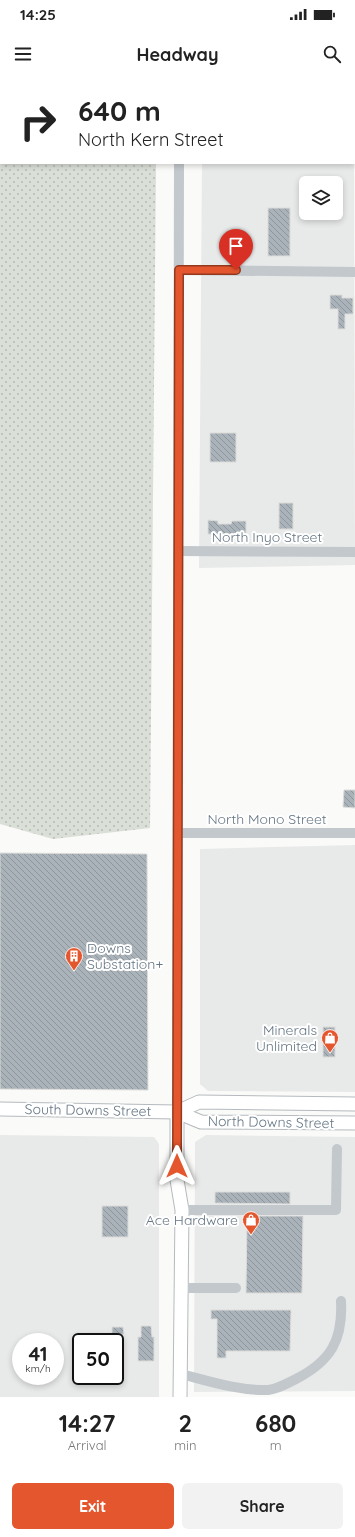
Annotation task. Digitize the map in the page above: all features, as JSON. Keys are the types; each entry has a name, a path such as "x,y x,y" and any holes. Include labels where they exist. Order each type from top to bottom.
{"main road":[{"name":"North Downs Street","path":"177,1112 199,1102 355,1104"},
{"name":"South Downs Street","path":"0,1109 177,1112"},
{"name":"North Downs Street","path":"177,1112 201,1122 355,1123"},
{"path":"177,1112 177,1180 182,1210 180,1397"}],"street":[{"path":"177,1112 179,833 179,164"},
{"path":"179,270 355,272"},
{"name":"North Inyo Street","path":"179,551 355,552"},
{"name":"North Mono Street","path":"179,833 355,833"},
{"path":"182,1210 336,1210 337,1149"},
{"path":"182,1288 236,1288"},
{"path":"181,1374 241,1388 259,1390 277,1389 303,1376 324,1360 335,1344 341,1328 341,1301"}],"shaded area":[{"path":"0,164 156,164 150,828 53,839 0,824"},
{"path":"202,164 354,164 355,565 199,568"},
{"path":"355,845 355,1092 208,1091 200,1084 200,849"},
{"path":"0,1135 154,1137 159,1144 159,1397 0,1397"},
{"path":"206,1135 355,1137 355,1391 194,1392 195,1142"}],"building":[{"path":"268,208 290,208 290,256 268,256"},
{"path":"330,295 342,295 342,298 353,298 353,314 345,314 345,329 338,329 338,309 330,309"},
{"path":"210,433 236,433 236,462 210,462"},
{"path":"279,503 293,503 293,529 279,529"},
{"path":"208,520 218,521 218,524 231,524 232,521 246,521 246,535 208,534"},
{"path":"344,790 355,790 355,808 343,807"},
{"name":"Downs Substation+","path":"0,853 147,854 148,1090 0,1089"},
{"path":"323,1027 335,1027 335,1057 323,1057"},
{"path":"215,1192 290,1192 290,1204 215,1203"},
{"path":"102,1206 128,1206 128,1237 102,1237"},
{"path":"247,1216 303,1216 302,1293 246,1293"},
{"path":"211,1310 291,1310 290,1351 226,1351 226,1358 217,1358 217,1319 211,1319"},
{"path":"141,1326 151,1326 152,1337 154,1337 154,1361 138,1361 138,1337 141,1337"},
{"path":"112,1327 123,1327 124,1333 112,1333"}],"place":[{"name":"Downs Substation+","path":"74,971"},
{"name":"Minerals Unlimited","path":"330,1053"},
{"name":"Ace Hardware","path":"251,1235"}],"route":[{"path":"177,1166 179,833 179,270 236,270"}]}
